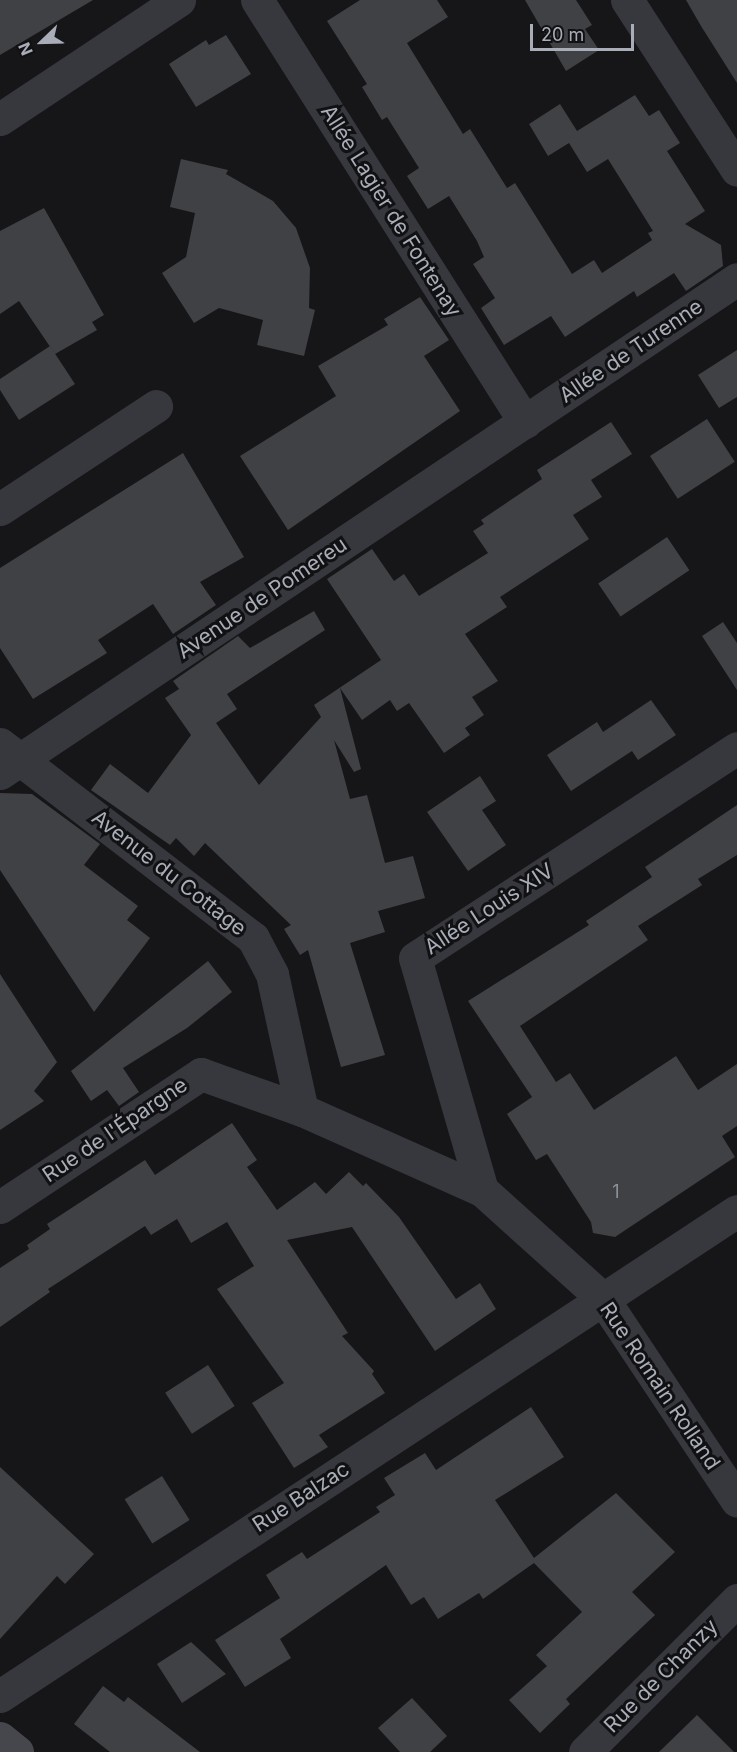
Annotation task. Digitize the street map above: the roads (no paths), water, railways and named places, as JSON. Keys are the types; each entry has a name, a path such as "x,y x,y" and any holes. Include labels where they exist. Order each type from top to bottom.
{"street":[{"path":"0,119 179,0"},
{"name":"Allée Lagier de Fontenay","path":"257,0 525,422"},
{"path":"627,0 737,170"},
{"name":"Allée de Turenne","path":"525,422 737,279"},
{"path":"0,509 156,406"},
{"name":"Avenue de Pomereu","path":"7,759 525,422"},
{"name":"Allée Louis XIV","path":"482,1190 414,958 737,748"},
{"name":"Avenue du Cottage","path":"7,759 253,938 272,974 302,1110"},
{"name":"Rue de l'Épargne","path":"0,1207 201,1074 302,1110"},
{"name":"Rue Romain Rolland","path":"302,1110 482,1190 603,1299 737,1501"},
{"name":"Rue Balzac","path":"0,1696 737,1211"},
{"name":"Rue de Chanzy","path":"585,1752 737,1600"},
{"path":"0,1738 17,1752"}]}
